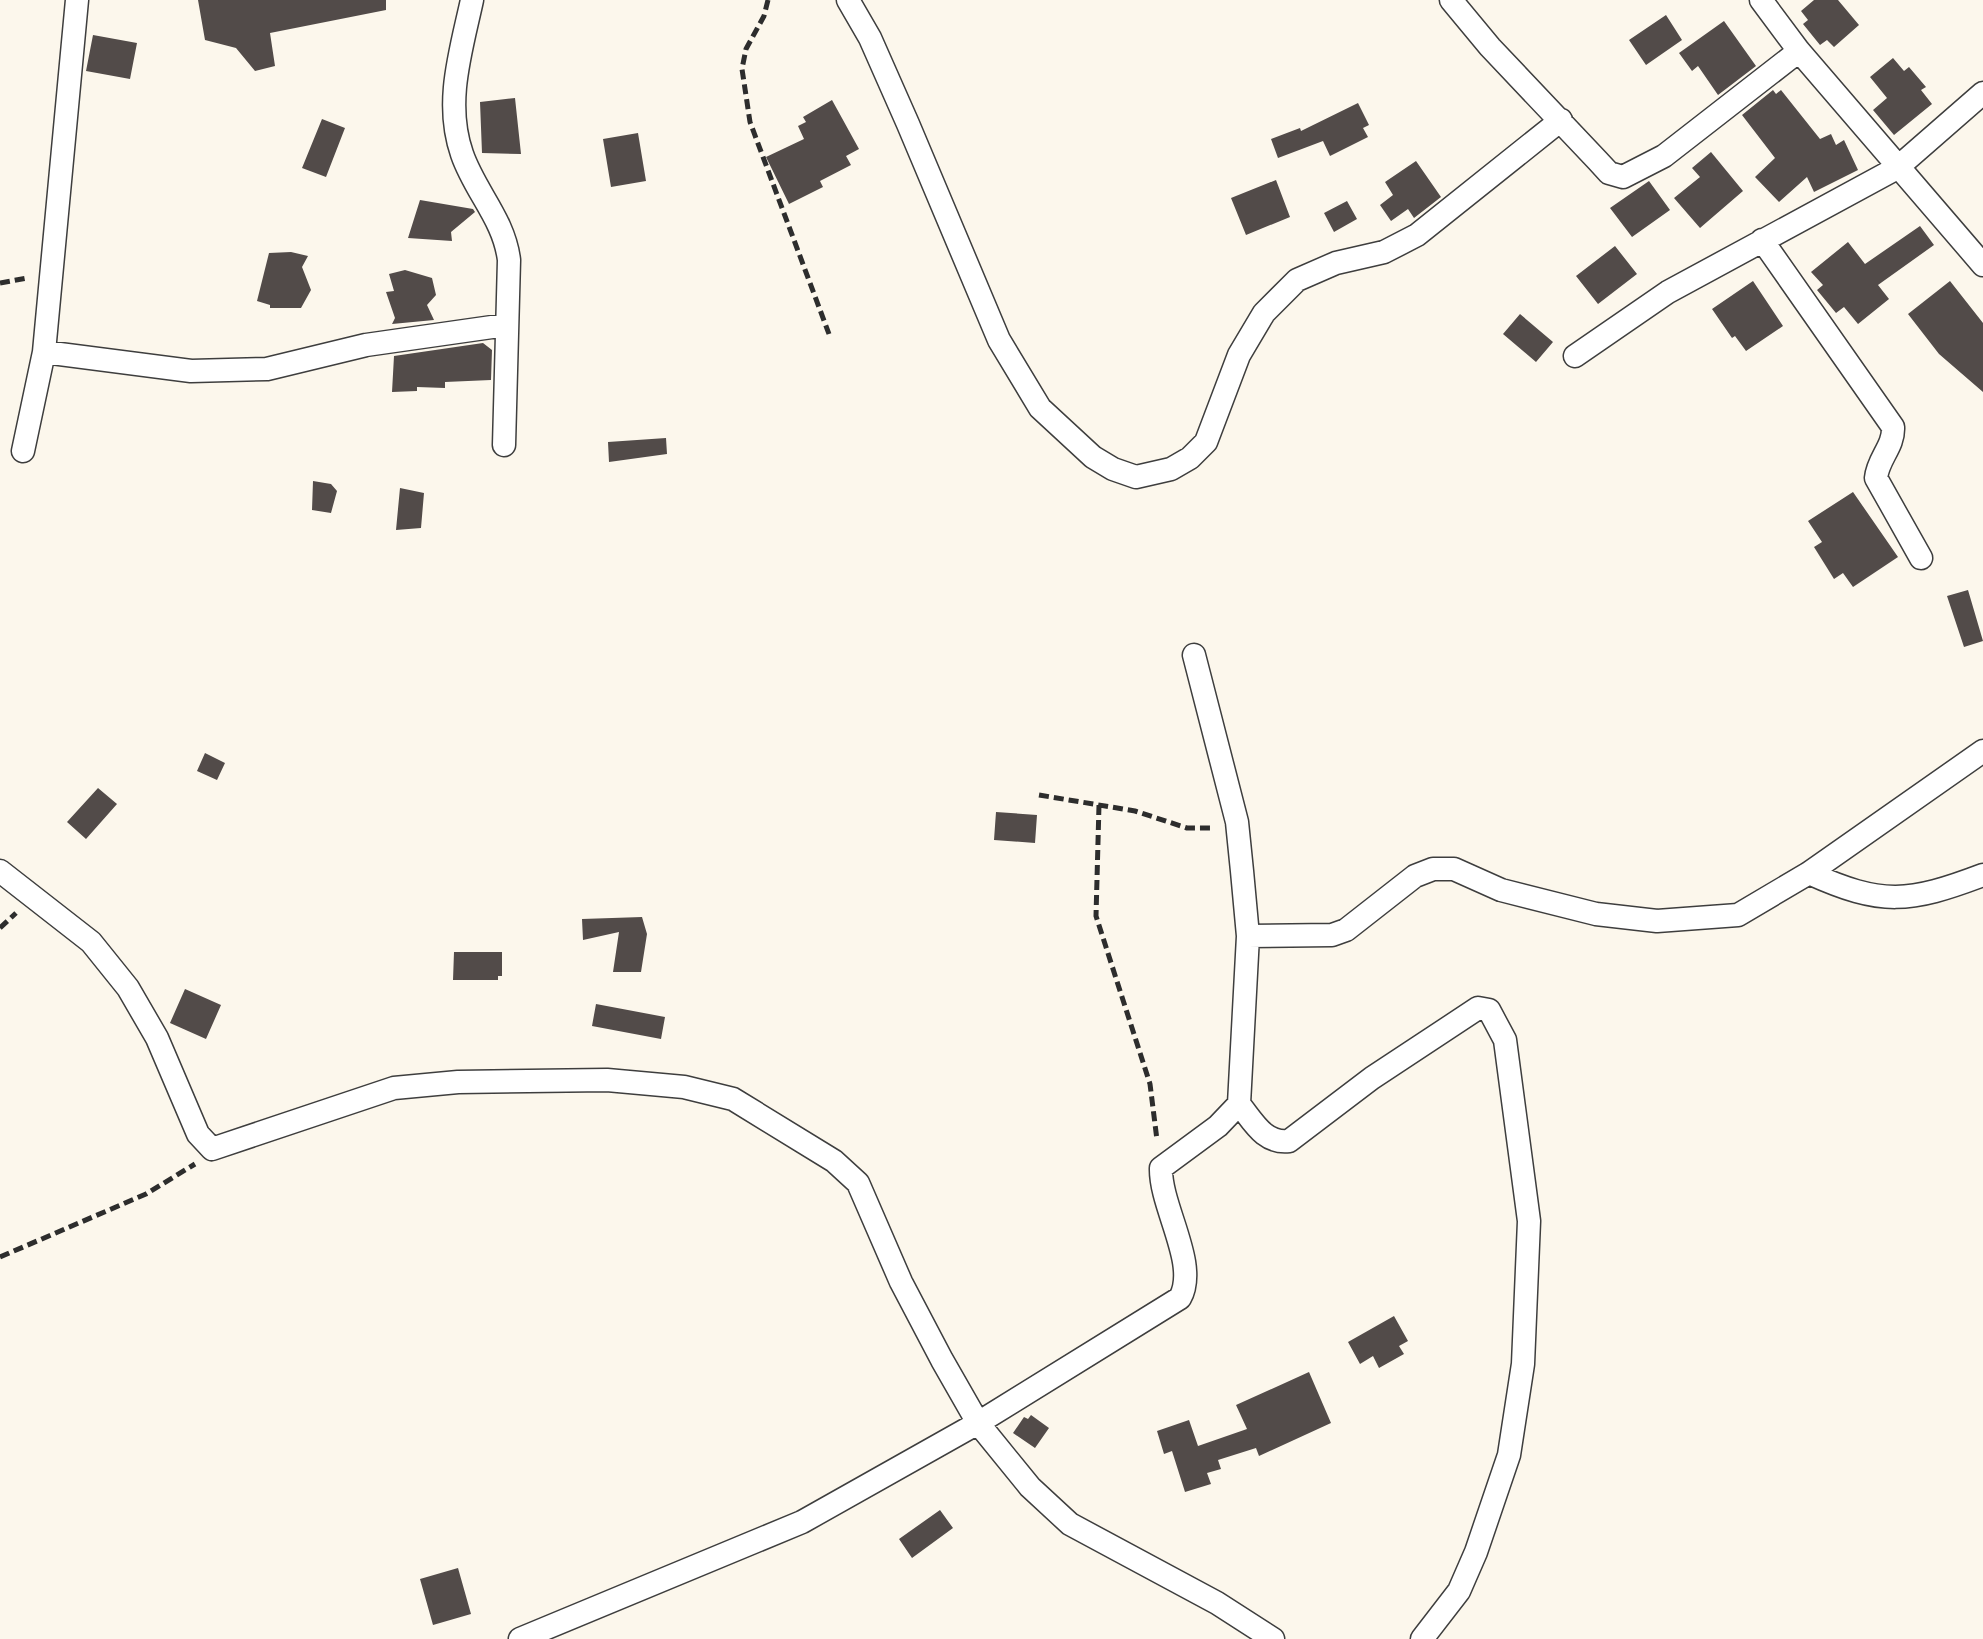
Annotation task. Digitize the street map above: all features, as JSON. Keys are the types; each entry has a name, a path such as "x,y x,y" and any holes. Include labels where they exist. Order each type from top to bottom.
{"street":[{"path":"23,451 44,352 77,0"},
{"path":"472,0 451,110 462,156 506,238 510,260 504,446"},
{"path":"848,0 870,38 999,340 1040,408 1094,457 1112,469 1136,477 1171,469 1206,442 1239,355 1264,313 1297,280 1336,263 1384,252 1417,235 1560,120"},
{"path":"1451,0 1490,47 1609,172 1623,177 1664,156 1799,51"},
{"path":"1760,0 1897,168 1983,265"},
{"path":"1576,356 1668,292 1897,168 1983,92"},
{"path":"1762,240 1893,428 1894,440 1877,464 1876,478 1921,558"},
{"path":"44,352 191,371 268,368 366,345 506,325"},
{"path":"520,1639 802,1522 978,1423 1180,1298 1186,1275 1160,1185 1161,1168 1218,1126 1239,1104 1248,936 1237,822 1194,655"},
{"path":"1248,936 1332,935 1346,930 1415,876 1433,869 1454,869 1501,890 1596,914 1657,921 1738,915 1809,873 1983,752"},
{"path":"0,870 91,942 128,988 157,1038 198,1134 212,1148 394,1088 458,1082 608,1080 684,1087 734,1099 834,1161 858,1184 901,1282 978,1423 1030,1487 1070,1524 1218,1603 1274,1639"},
{"path":"1809,873 1847,890 1892,898 1934,893 1983,875"},
{"path":"1239,1104 1266,1137 1276,1142 1288,1140 1478,1008 1488,1010 1505,1040 1528,1221 1523,1364 1509,1455 1476,1552 1459,1592 1422,1639"}],"path":[{"path":"768,0 764,16 746,48 742,69 750,122 829,334"},
{"path":"1040,795 1135,812 1198,830 1237,822"},
{"path":"1099,805 1096,916 1150,1084 1161,1168"},
{"path":"0,1257 146,1194 185,1172 212,1148"}],"building":[{"path":"198,0 386,0 386,10 270,33 275,66 255,71 236,48 205,40"},
{"path":"1814,0 1838,0 1859,25 1834,47 1827,40 1820,45 1803,24 1808,20 1801,11"},
{"path":"1666,15 1682,40 1646,65 1629,40"},
{"path":"1724,21 1756,66 1718,95 1698,66 1692,71 1679,53"},
{"path":"93,35 137,43 130,79 86,71"},
{"path":"1893,58 1904,71 1909,67 1926,87 1921,90 1932,104 1894,135 1873,110 1887,98 1870,77"},
{"path":"1773,90 1776,94 1781,90 1820,139 1831,134 1836,145 1844,140 1858,170 1814,192 1807,177 1779,202 1755,177 1775,158 1742,115"},
{"path":"515,98 521,154 482,153 480,102"},
{"path":"832,100 859,149 846,156 851,165 820,181 823,187 789,204 766,157 804,139 798,126 806,122 803,117"},
{"path":"1358,103 1369,125 1363,128 1368,137 1330,156 1323,141 1278,158 1271,139 1300,128 1301,131"},
{"path":"322,119 345,128 326,177 302,168"},
{"path":"638,133 646,181 611,187 603,139"},
{"path":"1711,152 1743,191 1700,228 1674,198 1700,177 1692,168"},
{"path":"1416,161 1441,197 1414,218 1408,209 1391,221 1380,205 1393,195 1385,182"},
{"path":"1276,180 1290,217 1246,235 1231,198"},
{"path":"1649,181 1670,210 1632,237 1610,208"},
{"path":"420,200 475,212 451,232 452,241 408,238"},
{"path":"1347,201 1357,219 1334,232 1324,213"},
{"path":"1920,226 1934,245 1878,285 1889,299 1858,324 1844,307 1836,313 1817,290 1823,285 1811,272 1848,242 1865,264"},
{"path":"1615,246 1637,274 1598,304 1576,276"},
{"path":"269,253 308,256 302,267 311,290 301,308 270,308 257,301"},
{"path":"405,270 432,278 436,295 427,305 434,320 392,324 395,318 386,292 394,291 389,274"},
{"path":"1753,281 1783,326 1746,351 1712,309"},
{"path":"1950,281 1983,323 1983,392 1939,354 1908,314"},
{"path":"1520,314 1553,342 1536,362 1503,334"},
{"path":"483,343 492,350 491,380 445,382 445,388 417,387 417,391 392,392 394,356"},
{"path":"666,438 667,454 609,462 608,442"},
{"path":"313,481 331,484 337,491 331,513 312,510"},
{"path":"400,488 424,493 421,528 396,530"},
{"path":"1853,492 1898,557 1853,587 1843,573 1834,579 1814,547 1822,542 1808,521"},
{"path":"1968,590 1983,641 1964,647 1947,596"},
{"path":"205,753 225,763 217,780 197,771"},
{"path":"98,788 117,804 86,839 67,822"},
{"path":"996,812 1037,815 1035,843 994,840"},
{"path":"642,917 647,934 641,972 613,972 619,932 583,940 582,919"},
{"path":"454,952 502,952 502,976 498,980 453,980"},
{"path":"185,989 221,1005 206,1039 170,1023"},
{"path":"596,1004 665,1017 661,1039 592,1026"},
{"path":"1394,1316 1408,1341 1399,1346 1404,1354 1379,1368 1373,1356 1360,1364 1348,1342"},
{"path":"1309,1372 1331,1423 1259,1456 1256,1448 1218,1460 1221,1469 1207,1473 1211,1484 1185,1492 1172,1451 1164,1454 1157,1431 1189,1420 1198,1446 1247,1429 1236,1405"},
{"path":"1031,1415 1049,1428 1035,1448 1013,1433 1024,1417 1028,1419"},
{"path":"940,1510 953,1528 912,1558 899,1539"},
{"path":"458,1568 471,1614 433,1625 420,1579"}]}
